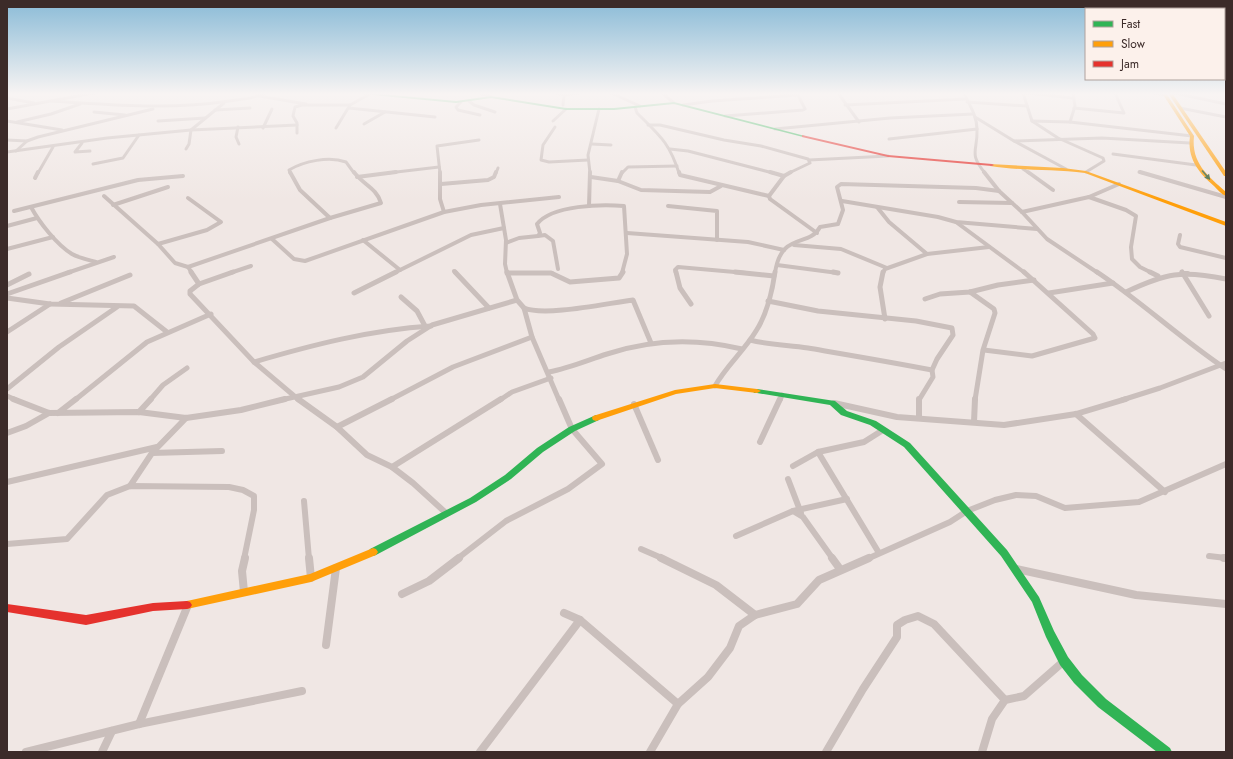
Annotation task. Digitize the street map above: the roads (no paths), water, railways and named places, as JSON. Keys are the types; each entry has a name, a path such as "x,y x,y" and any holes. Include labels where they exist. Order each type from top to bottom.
{"street":[{"path":"52,128 66,131"},
{"path":"7,140 27,141 77,128"},
{"path":"7,152 139,135 216,128"},
{"path":"238,128 236,137 239,144"},
{"path":"297,128 297,133"},
{"path":"554,128 543,145 541,160 549,162 588,160"},
{"path":"589,206 591,177 588,155 592,144 593,128"},
{"path":"652,128 662,138 670,149 678,171"},
{"path":"675,128 724,140 761,146 809,160 888,156"},
{"path":"769,128 888,156 977,163 1023,170 1066,169 1086,172 1226,224"},
{"path":"775,130 792,128"},
{"path":"994,128 1066,169"},
{"path":"1043,128 1058,138 1103,158 1104,161 1086,172"},
{"path":"1116,128 1191,139"},
{"path":"1185,128 1191,139 1196,165 1226,196"},
{"path":"1194,128 1225,172"},
{"path":"889,139 977,129 974,155 977,163 999,191 1022,212 1037,229 1056,247 1126,292 1226,369"},
{"path":"186,149 189,144 191,130"},
{"path":"93,164 123,158 139,135"},
{"path":"1014,141 1058,138 1191,139"},
{"path":"444,212 440,198 441,184 437,146 480,140"},
{"path":"16,151 27,141"},
{"path":"82,143 75,152 90,151"},
{"path":"592,144 611,146"},
{"path":"35,178 53,147"},
{"path":"670,149 688,151 784,176"},
{"path":"1113,154 1196,165"},
{"path":"104,196 113,205 126,214 147,236 158,244 175,263 188,267 330,218 381,203 376,191 360,181 348,164 340,160 318,161 296,166 289,170 292,177 309,200 330,218"},
{"path":"769,196 784,176 810,163 809,160"},
{"path":"618,181 623,170 628,167 677,166"},
{"path":"357,177 439,167"},
{"path":"670,167 678,171 680,175 769,196 770,199 777,205 818,233"},
{"path":"441,184 488,180 494,177 498,168"},
{"path":"1023,170 1053,190"},
{"path":"1139,172 1226,196"},
{"path":"14,211 138,180 183,176"},
{"path":"591,177 618,181 641,190 710,192 722,185"},
{"path":"715,386 722,373 750,340 761,322 768,301 776,265 784,250 792,244 818,233 820,227 838,224 844,212 837,187 841,184 976,188 999,191"},
{"path":"1022,212 1089,197 1120,184"},
{"path":"113,205 168,187"},
{"path":"272,239 290,256 301,261 314,259 363,240 444,212 559,197"},
{"path":"1089,197 1126,210 1136,216 1136,223 1129,250 1130,255 1135,263 1158,276"},
{"path":"158,244 207,230 221,222 188,198"},
{"path":"842,201 956,222 987,226 1037,229"},
{"path":"959,202 1012,203"},
{"path":"402,594 429,580 506,521 568,489 600,467 602,464 572,429 550,375 532,337 524,308 517,300 505,264 506,243 500,204"},
{"path":"507,273 551,273 570,282 619,278 626,266 624,206 600,204 576,207 543,218 537,224 540,234 538,236"},
{"path":"668,206 710,209 717,211 718,240"},
{"path":"31,207 37,218 53,237 72,254 96,262"},
{"path":"877,207 889,222 927,254"},
{"path":"7,226 37,218"},
{"path":"956,222 1034,280 1093,334 1095,338 1032,356 984,350"},
{"path":"354,293 471,235 504,228"},
{"path":"626,233 748,242 784,250"},
{"path":"506,243 519,238 545,235 553,241 558,269"},
{"path":"1180,235 1178,244 1180,247 1226,258"},
{"path":"7,249 53,237"},
{"path":"363,240 400,270"},
{"path":"792,244 841,249 887,268"},
{"path":"885,318 881,275 887,268 927,254 990,247"},
{"path":"7,294 114,257"},
{"path":"776,265 838,273"},
{"path":"251,266 199,284 190,290 190,294 211,314 254,362 295,396 338,428 367,455 392,467 413,483 446,514"},
{"path":"188,267 199,284"},
{"path":"691,304 676,280 675,270 678,267 774,276"},
{"path":"454,271 489,308"},
{"path":"1182,272 1209,316"},
{"path":"1126,292 1158,276 1182,272 1226,279"},
{"path":"7,284 29,274"},
{"path":"58,304 130,275"},
{"path":"925,299 940,294 970,292 998,285 1034,280"},
{"path":"1049,293 1113,283"},
{"path":"970,292 994,309 995,313 984,350 973,409 974,422"},
{"path":"401,297 416,311 425,326"},
{"path":"7,298 50,304 117,307 134,306 167,332"},
{"path":"7,396 49,413 139,412 186,418 241,410 295,396 339,387 363,377 407,341 432,326 517,300"},
{"path":"524,308 554,310 633,300 650,343"},
{"path":"768,301 818,311 916,321 952,328 953,335 932,370 933,377 919,398 919,418"},
{"path":"7,332 50,304"},
{"path":"7,389 59,347 117,307"},
{"path":"58,413 147,342 211,314"},
{"path":"254,362 358,334 396,327 432,326"},
{"path":"338,428 459,364 532,337"},
{"path":"392,467 512,392 565,369 624,349 663,340 699,339 722,343 742,349"},
{"path":"750,340 771,345 799,347 840,355 877,359 932,370"},
{"path":"7,608 86,620 153,607 188,605 311,578 382,548 487,491 508,477 540,450 572,429 607,413 675,392 715,386 832,403 897,417 1004,425 1076,414 1160,388 1219,364 1226,363"},
{"path":"139,412 163,386 187,368"},
{"path":"760,442 782,395"},
{"path":"832,403 844,414 873,423 907,445 983,528 1016,569 1036,600 1064,661 1078,679 1102,703 1135,730 1166,752"},
{"path":"634,404 658,460"},
{"path":"7,433 26,426 49,413"},
{"path":"1076,414 1165,492"},
{"path":"130,486 152,453 186,418"},
{"path":"793,466 818,452 864,442 883,430"},
{"path":"7,482 157,447"},
{"path":"152,453 222,451"},
{"path":"818,452 879,553"},
{"path":"650,752 678,704 708,677 730,648 739,626 756,615 797,604 819,580 840,569 950,522 967,511 995,500 1016,496 1036,496 1065,508 1139,502 1165,492 1226,464"},
{"path":"788,480 797,510 840,569"},
{"path":"7,544 67,539 106,495 130,486 229,487 243,490 254,496 254,510 242,571 244,592"},
{"path":"736,536 783,514 847,499"},
{"path":"304,501 311,578"},
{"path":"641,549 717,584 739,599 756,615"},
{"path":"1209,556 1226,558"},
{"path":"326,645 336,568"},
{"path":"1016,569 1136,595 1226,604"},
{"path":"139,724 188,605"},
{"path":"564,613 580,620 678,704"},
{"path":"826,752 897,636 897,625 918,616 934,624 1005,700"},
{"path":"480,752 580,620"},
{"path":"982,752 992,719 1005,700 1024,696 1064,661"},
{"path":"26,752 139,724 302,691"},
{"path":"102,752 112,731"}]}
